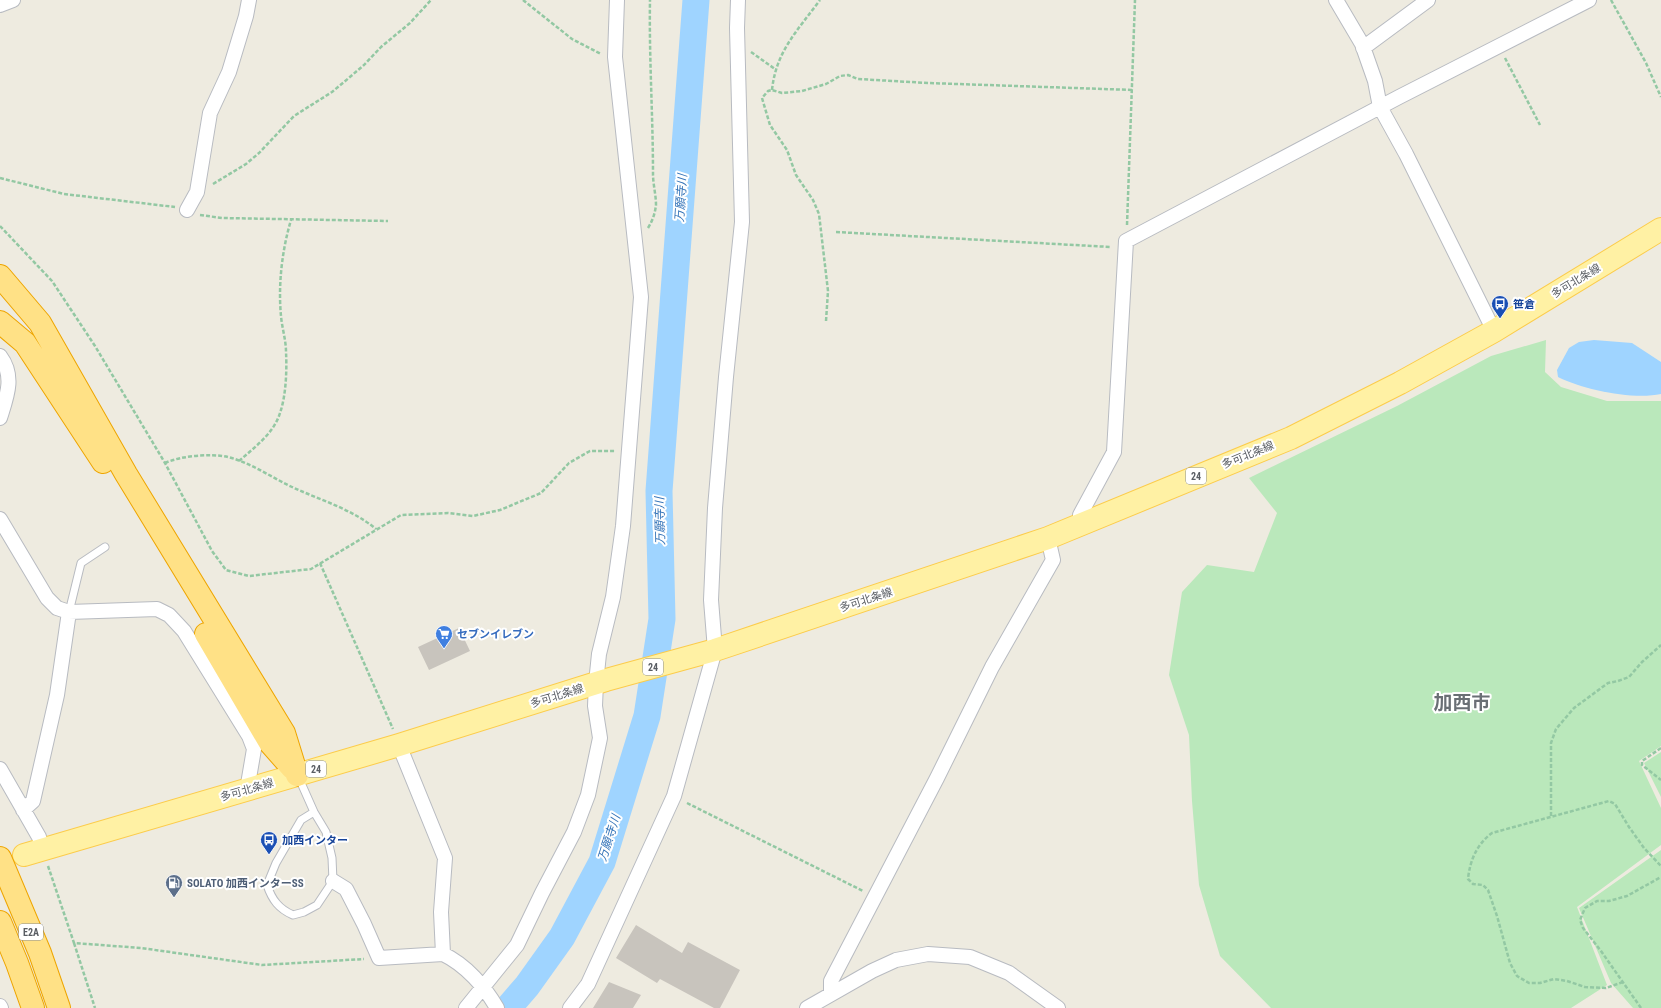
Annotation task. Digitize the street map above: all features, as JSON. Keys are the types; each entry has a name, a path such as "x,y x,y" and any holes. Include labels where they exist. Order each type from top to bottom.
{"highway":[{"path":"0,276 40,323 126,474 284,733 298,775"},
{"path":"0,322 25,343 116,480 270,743 298,775"},
{"name":"E2A","path":"0,858 40,953 59,1008"},
{"name":"E2A","path":"0,922 33,1008"},
{"path":"0,945 29,1008"}],"main road":[{"name":"多可北条線","path":"34,852 400,745 601,682 708,652 1048,538 1291,438 1494,332 1661,229"}],"street":[{"path":"0,4 12,0"},
{"path":"187,210 198,188 210,113 229,72 246,16 249,0"},
{"path":"466,1008 486,991 518,945 542,893 574,832 588,795 600,738 595,706 601,682 599,654 613,597 623,526 641,297 615,57 617,0"},
{"path":"570,1008 588,984 674,796 708,652 715,508 726,377 742,222 737,45 738,0"},
{"path":"1336,0 1363,48 1375,81 1380,107 1406,154 1494,332"},
{"path":"1363,48 1428,0"},
{"path":"1080,524 1080,515 1114,452 1126,244 1380,107 1589,0"},
{"path":"0,356 5,362 9,376 9,387 0,418"},
{"path":"0,518 47,598 56,608 70,612 157,609 169,615 184,631 249,736 254,749 247,790"},
{"path":"831,994 830,981 937,778 992,667 1053,560 1048,538"},
{"path":"24,810 33,801 54,710 70,612"},
{"path":"400,745 445,858 441,912 443,954"},
{"path":"0,769 39,837 34,852"},
{"path":"334,881 346,889 379,958 443,954 452,958 486,991 497,1008"},
{"path":"807,1008 872,971 896,960 928,954 970,957 1009,973 1058,1008"}],"lane":[{"path":"70,612 81,563 105,546"},
{"path":"298,775 314,812 326,832 332,858 334,881 317,905 304,912 293,915 278,907 271,896 267,885 276,863 301,820 314,812"}],"path":[{"path":"198,188 206,188 246,164 263,149 294,116 332,92 364,65 381,47 410,23 431,0"},
{"path":"523,0 572,39 606,57 615,57"},
{"path":"635,237 644,235 653,220 656,204 653,180 653,137 649,40 650,0"},
{"path":"772,90 775,70 785,47 820,0"},
{"path":"836,232 1126,244 1133,90 1135,0"},
{"path":"1611,0 1652,74 1661,97"},
{"path":"737,45 742,44 775,70"},
{"path":"1499,47 1540,126"},
{"path":"826,321 828,291 819,214 813,200 796,175 787,150 770,125 762,98 768,91 802,91 826,84 840,76 848,75 858,79 928,83 1133,90"},
{"path":"239,461 271,431 280,413 285,382 286,352 281,315 281,287 283,261 291,220"},
{"path":"0,226 52,281 95,346 165,463 212,551 226,570 249,576 311,569 401,515 448,513 473,516 500,510 541,493 568,463 590,451 628,451"},
{"path":"165,463 173,459 212,456 226,457 239,461 340,507 366,521 376,529"},
{"path":"320,563 400,745"},
{"path":"1551,816 1551,743 1556,729 1574,708 1608,683 1629,677 1642,662 1661,645"},
{"path":"1661,748 1642,761 1642,764 1661,780"},
{"path":"674,796 875,898"},
{"path":"1622,982 1606,988 1585,987 1567,981 1554,979 1540,983 1529,983 1516,976 1510,963 1488,890 1483,885 1473,884 1468,879 1469,869 1474,855 1483,839 1492,833 1609,801 1616,804 1628,827 1644,848 1661,866"},
{"path":"34,852 74,942 95,1008"},
{"path":"1641,1008 1583,928 1580,920 1585,908 1597,901 1609,901 1627,896 1661,877"},
{"path":"74,942 141,948 262,965 379,958"}],"green space":[{"path":"1546,340 1545,372 1561,387 1607,401 1661,401 1661,746 1639,761 1661,808 1661,845 1577,907 1607,985 1571,1008 1271,1008 1220,956 1199,885 1192,801 1189,735 1169,675 1182,592 1207,565 1254,572 1277,513 1249,478 1397,406 1491,356"},
{"path":"1661,752 1661,797 1644,763"},
{"path":"1661,850 1661,1008 1633,1008 1611,983 1579,908"}],"water":[{"path":"1594,340 1632,343 1661,362 1661,394 1637,396 1609,393 1581,386 1558,377 1557,370 1569,348 1579,342"}],"building":[{"name":"セブンイレブン","path":"459,628 470,651 429,670 418,647"},
{"path":"636,925 682,953 688,942 740,970 720,1008 714,1008 660,979 657,983 616,958"},
{"path":"609,982 641,995 633,1008 593,1008"}],"waterway":[{"name":"万願寺川","path":"508,1008 527,986 562,937 602,862 647,716 662,619 659,491 696,0"}],"place":[{"name":"笹倉","path":"1500,319"},
{"name":"セブンイレブン","path":"444,649"},
{"name":"加西インター","path":"269,855"},
{"name":"SOLATO 加西インターSS","path":"174,898"}],"district":[{"name":"加西市","path":"1462,702"}]}
